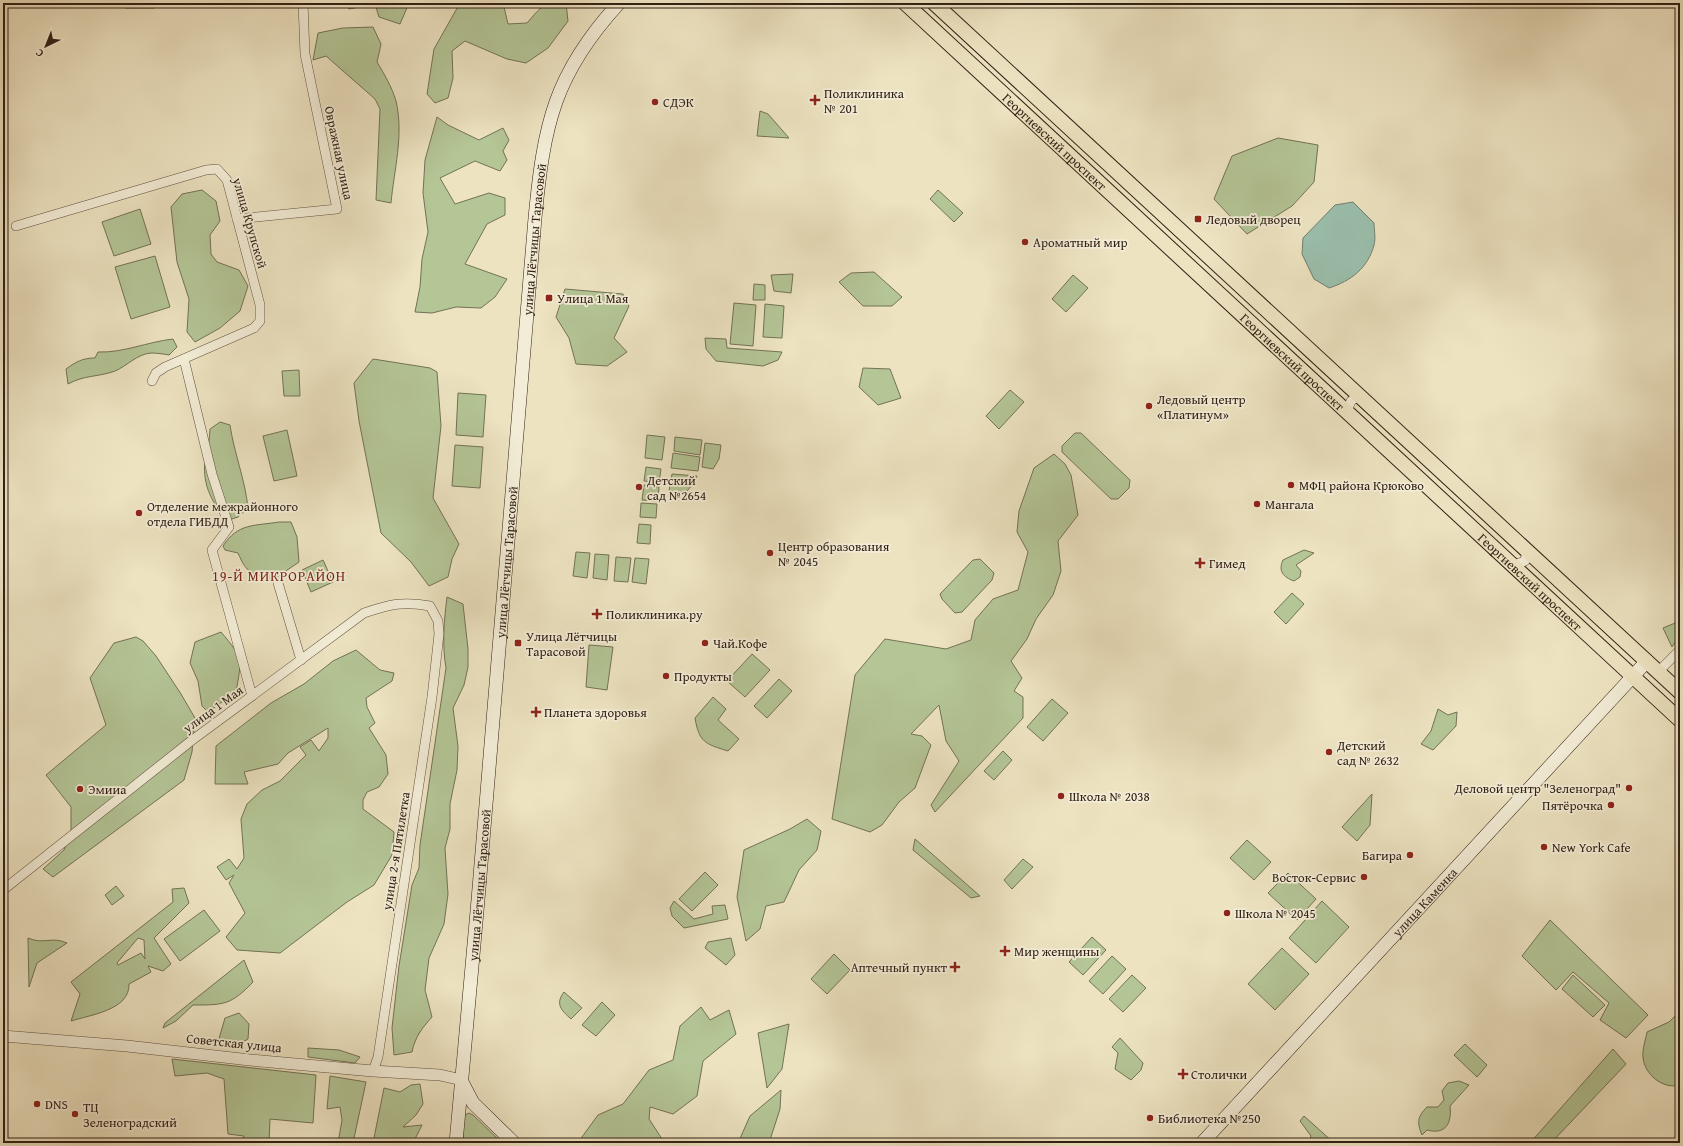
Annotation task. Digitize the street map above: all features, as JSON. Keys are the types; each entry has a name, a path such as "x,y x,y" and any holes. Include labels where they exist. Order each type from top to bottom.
{"main road":[{"name":"улица Лётчицы Тарасовой","path":"456,1143 535,218 545,139 558,95 575,58 594,31 619,3"},
{"name":"Георгиевский проспект","path":"905,3 1680,720"},
{"name":"Георгиевский проспект","path":"934,3 1680,692"},
{"name":"улица Каменка","path":"1202,1143 1647,661"},
{"path":"462,1080 465,1089 474,1103 514,1143"}],"street":[{"name":"Овражная улица","path":"237,219 337,209 305,54 302,3"},
{"name":"улица Крупской","path":"16,226 206,170 217,169 227,180 260,306 260,321 254,328 156,373 152,381"},
{"path":"184,359 212,474 229,527 212,550 252,696"},
{"path":"1347,411 1351,401 1357,397 1361,398"},
{"path":"1514,565 1525,562 1527,551"},
{"path":"278,583 301,660"},
{"name":"улица 1 Мая","path":"3,890 191,741 364,613 384,606 408,602 430,606 438,621 438,634"},
{"name":"улица 2-я Пятилетка","path":"373,1071 379,1050 421,777 438,634"},
{"path":"1658,672 1680,650"},
{"name":"Советская улица","path":"3,1036 126,1046 250,1060 373,1071 440,1075 462,1080"}],"shaded area":[{"path":"122,3 158,3 154,8 125,8"},
{"path":"343,3 409,3 400,24 379,17 375,4 349,9"},
{"path":"460,3 503,3 508,24 527,23 543,7 552,4 566,3 568,21 548,48 526,63 507,59 465,41 452,51 453,78 448,98 435,103 427,94 434,49"},
{"path":"373,27 381,44 377,62 388,81 396,101 398,114 399,140 391,203 376,200 380,109 375,99 326,56 313,60 318,33 343,28"},
{"path":"760,111 768,114 789,138 757,136"},
{"path":"437,117 448,125 479,140 503,128 509,140 503,151 507,160 500,171 475,161 440,178 455,204 489,193 505,198 505,215 487,224 465,264 507,279 495,297 481,308 456,307 432,313 415,312 420,287 422,259 428,232 423,193 425,160"},
{"path":"1278,138 1318,145 1314,182 1292,206 1247,234 1214,199 1232,156"},
{"path":"202,190 216,201 220,221 210,235 211,254 217,262 239,270 248,286 240,311 220,328 195,342 187,332 189,299 177,262 171,207 182,194"},
{"path":"938,190 963,213 954,222 930,199"},
{"path":"1353,202 1374,223 1374,245 1368,260 1358,272 1344,282 1329,288 1314,279 1302,254 1303,238 1335,205"},
{"path":"140,209 151,244 114,256 102,222"},
{"path":"155,256 170,307 131,319 115,267"},
{"path":"874,272 902,297 892,306 863,306 839,282 851,273"},
{"path":"793,274 791,293 774,291 771,275"},
{"path":"1073,275 1088,288 1066,312 1052,299"},
{"path":"754,284 765,285 765,300 753,300"},
{"path":"565,289 623,294 629,306 614,338 627,352 607,366 576,364 569,338 556,317"},
{"path":"734,303 756,305 753,346 730,344"},
{"path":"765,304 784,306 782,338 763,337"},
{"path":"705,338 726,339 727,348 782,352 778,360 763,366 716,361 706,349"},
{"path":"173,339 177,347 169,355 153,353 146,354 115,371 80,379 68,384 66,369 79,361 95,358 98,352 117,351"},
{"path":"373,359 430,368 437,372 441,426 433,498 459,544 452,559 448,577 429,586 411,562 381,533 359,421 354,383"},
{"path":"863,368 890,369 901,398 878,405 859,387"},
{"path":"299,370 300,396 284,396 282,371"},
{"path":"1010,390 1024,402 999,429 986,416"},
{"path":"458,393 486,395 483,437 456,435"},
{"path":"220,422 230,425 247,497 248,508 238,517 229,520 218,509 210,494 205,479 205,462 210,429"},
{"path":"287,430 297,476 274,481 263,436"},
{"path":"1075,433 1081,433 1130,480 1129,488 1118,499 1111,499 1062,452 1062,446"},
{"path":"647,435 665,437 662,460 645,458"},
{"path":"675,437 702,440 700,455 674,451"},
{"path":"705,443 721,445 719,459 713,469 702,467"},
{"path":"455,445 483,447 480,488 452,486"},
{"path":"673,453 700,457 698,471 671,468"},
{"path":"1054,454 1065,464 1071,475 1078,515 1058,541 1061,571 1053,595 1036,619 1027,639 1011,661 1022,678 1014,691 1023,697 1023,718 935,812 931,805 959,761 946,741 939,705 911,734 922,736 931,745 915,788 899,802 882,825 870,832 832,819 855,675 885,639 946,649 971,640 975,620 993,599 1018,590 1028,552 1017,532 1019,511 1034,468"},
{"path":"646,467 661,469 659,483 644,481"},
{"path":"672,474 697,476 695,482 685,493 669,491"},
{"path":"644,485 659,487 658,501 642,500"},
{"path":"641,503 657,504 656,518 640,517"},
{"path":"291,522 297,537 299,562 274,579 255,575 244,565 238,553 225,550 223,546 235,533 241,529 254,525"},
{"path":"639,524 651,525 650,544 637,543"},
{"path":"1304,550 1314,553 1296,565 1301,571 1300,577 1294,581 1287,578 1281,570 1283,560"},
{"path":"576,552 590,553 587,578 573,576"},
{"path":"595,554 609,555 607,580 593,578"},
{"path":"616,557 631,558 628,582 614,581"},
{"path":"635,558 649,559 646,584 632,582"},
{"path":"980,559 994,573 992,580 962,612 955,613 942,599 940,594 973,560"},
{"path":"323,560 333,582 311,592 302,570"},
{"path":"1292,593 1304,604 1286,624 1274,612"},
{"path":"447,597 463,604 468,649 468,667 464,685 453,708 458,746 457,770 450,804 450,829 445,848 448,894 444,924 429,958 425,990 432,1017 419,1033 412,1052 394,1055 392,1028 399,966 412,885 419,868 420,845 446,668 444,633"},
{"path":"1680,621 1680,635 1672,647 1663,628"},
{"path":"221,632 239,659 240,665 238,681 236,692 208,712 202,706 198,681 190,663 195,642"},
{"path":"136,637 143,641 156,656 195,718 192,752 184,780 53,877 43,869 64,850 71,832 71,807 46,775 106,725 90,678 114,643"},
{"path":"589,645 613,647 607,690 586,687"},
{"path":"356,650 380,670 394,673 392,681 366,698 367,707 375,723 369,728 386,755 388,774 379,787 367,792 363,800 363,809 394,832 392,855 374,885 347,902 280,953 237,950 226,937 245,913 229,883 234,875 226,880 217,867 229,859 237,869 244,858 241,819 247,804 262,790 280,781 306,755 300,747 311,740 319,751 328,738 328,728 288,753 278,764 244,772 248,784 215,784 216,746 271,703 304,684 333,661"},
{"path":"752,654 770,670 745,697 727,681"},
{"path":"779,679 792,691 767,718 754,706"},
{"path":"713,697 726,709 718,720 739,739 728,751 704,741 697,726 695,718"},
{"path":"1052,699 1068,713 1043,741 1027,727"},
{"path":"1438,709 1448,715 1457,712 1456,726 1433,750 1421,744 1431,731"},
{"path":"1003,751 1012,760 994,780 984,771"},
{"path":"1372,794 1370,825 1357,841 1342,827"},
{"path":"807,819 821,831 817,850 799,870 784,902 766,906 760,929 746,941 737,897 744,850 790,829"},
{"path":"915,839 980,896 971,898 913,850"},
{"path":"1247,840 1271,862 1254,880 1230,858"},
{"path":"1023,859 1033,867 1012,889 1004,880"},
{"path":"705,872 718,885 692,911 679,899"},
{"path":"1288,873 1316,899 1297,920 1268,893"},
{"path":"116,886 124,896 112,905 105,895"},
{"path":"184,888 189,903 154,938 171,964 163,971 148,966 151,972 129,984 128,993 116,1006 98,1014 71,1021 80,994 71,982 173,902 172,889","holes":["138,938 144,940 145,959 141,953 118,965 117,963"]},
{"path":"674,901 694,919 713,914 712,906 725,905 728,919 684,928 672,916 670,908"},
{"path":"1322,901 1349,927 1316,963 1289,938"},
{"path":"204,910 220,931 180,961 164,939"},
{"path":"1550,920 1648,1015 1626,1038 1600,1020 1609,1003 1573,972 1556,990 1522,956"},
{"path":"1092,937 1106,950 1083,975 1069,962"},
{"path":"28,938 39,941 56,940 67,943 37,963 29,987"},
{"path":"731,938 735,955 726,965 705,948 708,942"},
{"path":"1282,948 1309,974 1275,1010 1248,984"},
{"path":"834,954 850,970 827,994 811,979"},
{"path":"1112,956 1126,969 1103,994 1089,981"},
{"path":"244,960 253,982 245,990 233,999 220,1004 193,1005 176,1021 163,1028 165,1023"},
{"path":"1132,975 1146,988 1123,1012 1109,999"},
{"path":"1573,975 1605,1005 1593,1017 1562,989"},
{"path":"564,992 582,1008 571,1019 560,1007 561,996"},
{"path":"602,1002 615,1015 596,1036 582,1025"},
{"path":"701,1007 710,1020 729,1010 736,1034 703,1061 697,1096 673,1114 650,1107 649,1119 664,1142 669,1143 581,1143 579,1141 598,1115 623,1104 649,1070 673,1060 680,1026"},
{"path":"1680,1011 1680,1085 1674,1086 1661,1083 1651,1075 1644,1063 1643,1054 1647,1032 1669,1022"},
{"path":"239,1013 249,1024 248,1039 241,1043 218,1042 225,1018"},
{"path":"789,1024 782,1069 767,1088 758,1033"},
{"path":"1120,1038 1143,1063 1141,1070 1131,1080 1115,1069 1118,1053 1112,1047"},
{"path":"1465,1044 1487,1065 1477,1077 1454,1055"},
{"path":"308,1048 339,1050 360,1057 355,1063 308,1057"},
{"path":"1613,1049 1626,1064 1551,1143 1530,1143"},
{"path":"172,1059 316,1075 313,1123 270,1119 269,1143 241,1143 244,1136 228,1134 224,1079 207,1073 175,1076"},
{"path":"330,1076 366,1082 353,1143 338,1143 342,1120 340,1107 327,1109"},
{"path":"1459,1081 1469,1085 1450,1106 1449,1122 1439,1131 1427,1130 1422,1135 1419,1127 1421,1114 1427,1107 1438,1107 1444,1100 1442,1091 1448,1083"},
{"path":"420,1084 423,1104 416,1115 403,1127 422,1125 413,1143 393,1143 392,1141 390,1143 373,1143 384,1088 400,1092 411,1085"},
{"path":"781,1090 780,1109 769,1143 738,1143 750,1116"},
{"path":"469,1113 473,1115 502,1143 463,1143 463,1118"},
{"path":"1304,1116 1334,1143 1308,1143 1311,1136 1300,1121"}],"place":[{"name":"Поликлиника № 201","path":"815,100"},
{"name":"СДЭК","path":"655,102"},
{"name":"Ледовый дворец","path":"1198,219"},
{"name":"Ароматный мир","path":"1025,242"},
{"name":"Улица 1 Мая","path":"549,298"},
{"name":"Ледовый центр «Платинум»","path":"1149,406"},
{"name":"МФЦ района Крюково","path":"1291,485"},
{"name":"Детский сад №2654","path":"639,487"},
{"name":"Мангала","path":"1257,504"},
{"name":"Отделение межрайонного отдела ГИБДД","path":"139,513"},
{"name":"Центр образования № 2045","path":"770,553"},
{"name":"Гимед","path":"1200,563"},
{"name":"Поликлиника.ру","path":"597,614"},
{"name":"Улица Лётчицы Тарасовой","path":"518,643"},
{"name":"Чай.Кофе","path":"705,643"},
{"name":"Продукты","path":"666,676"},
{"name":"Планета здоровья","path":"536,712"},
{"name":"Детский сад № 2632","path":"1329,752"},
{"name":"Деловой центр \"Зеленоград\"","path":"1629,788"},
{"name":"Эмииа","path":"80,789"},
{"name":"Школа № 2038","path":"1061,796"},
{"name":"Пятёрочка","path":"1611,805"},
{"name":"New York Cafe","path":"1544,847"},
{"name":"Багира","path":"1410,855"},
{"name":"Восток-Сервис","path":"1364,877"},
{"name":"Школа № 2045","path":"1227,913"},
{"name":"Мир женщины","path":"1005,951"},
{"name":"Аптечный пункт","path":"955,967"},
{"name":"Столички","path":"1183,1074"},
{"name":"DNS","path":"37,1104"},
{"name":"ТЦ Зеленоградский","path":"75,1114"},
{"name":"Библиотека №250","path":"1150,1118"}],"district":[{"name":"19-Й МИКРОРАЙОН","path":"279,576"}]}
